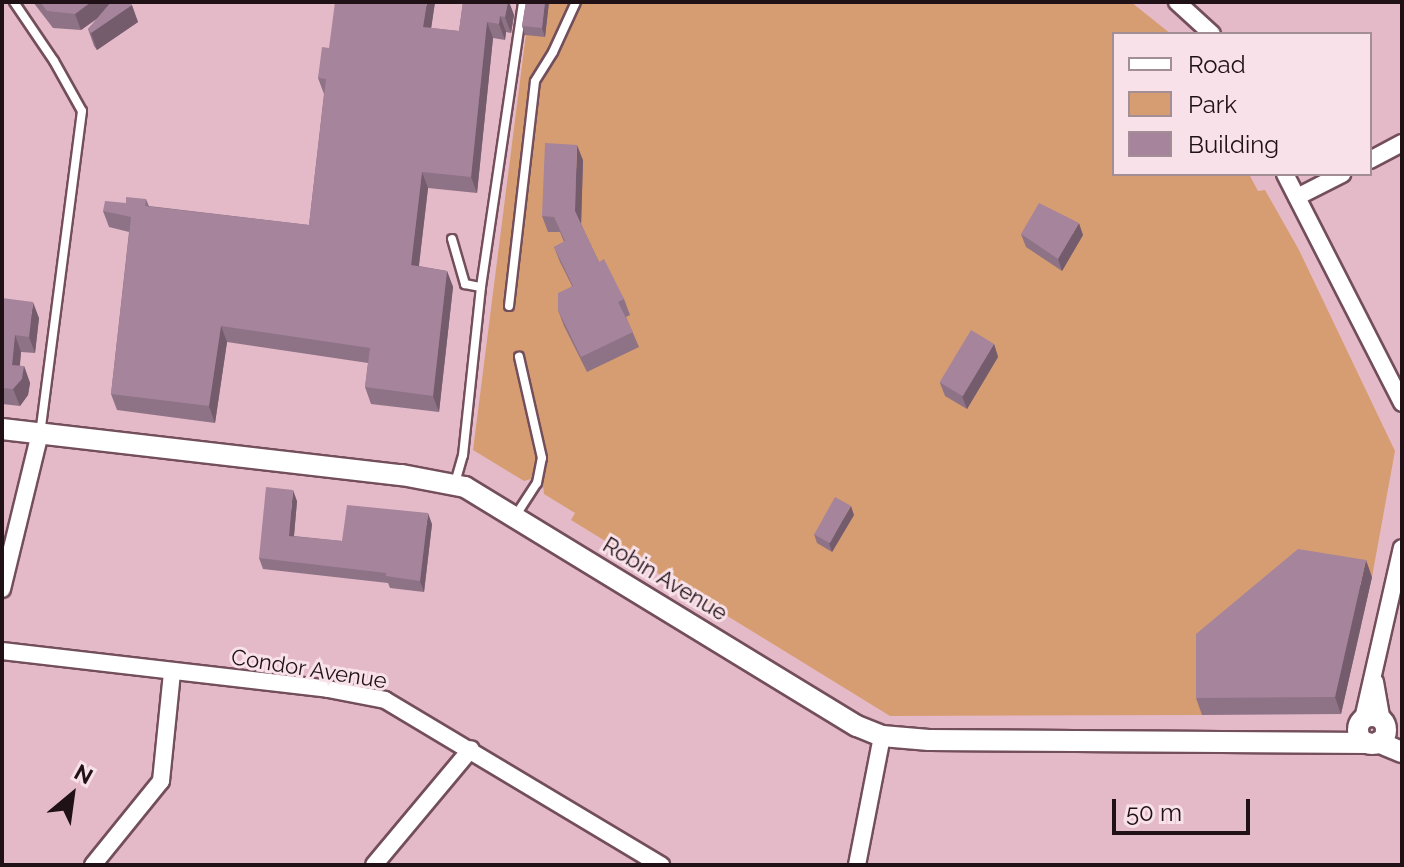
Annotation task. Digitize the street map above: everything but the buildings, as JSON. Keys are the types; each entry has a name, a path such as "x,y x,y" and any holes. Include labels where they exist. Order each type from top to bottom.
{"street":[{"path":"1177,2 1210,32"},
{"path":"1372,159 1402,143"},
{"path":"1286,176 1402,403"},
{"path":"1297,197 1338,176"},
{"name":"Robin Avenue","path":"2,429 455,484 516,515 857,726 882,736 929,740 1300,741 1372,729"},
{"path":"2,589 40,433"},
{"path":"1372,729 1374,676 1402,548"},
{"name":"Condor Avenue","path":"2,651 328,689 385,700 658,864"},
{"path":"93,865 161,781 172,672"},
{"path":"1372,729 1402,738"},
{"path":"1372,729 1402,752"},
{"path":"857,865 882,736"},
{"path":"374,865 471,749"}],"lane":[{"path":"14,2 54,61 82,111 40,433"},
{"path":"455,484 463,455 481,287 523,2"},
{"path":"509,306 535,81 553,52 576,2"},
{"path":"452,239 465,284 481,287"},
{"path":"516,515 537,483 542,458 519,357"}],"green space":[{"path":"530,2 1131,2 1168,32 1112,32 1112,176 1250,176 1258,191 1265,190 1299,250 1395,451 1372,577 1202,650 1202,715 890,716 571,520 575,513 544,494 543,486 531,479 524,481 473,450"}]}
